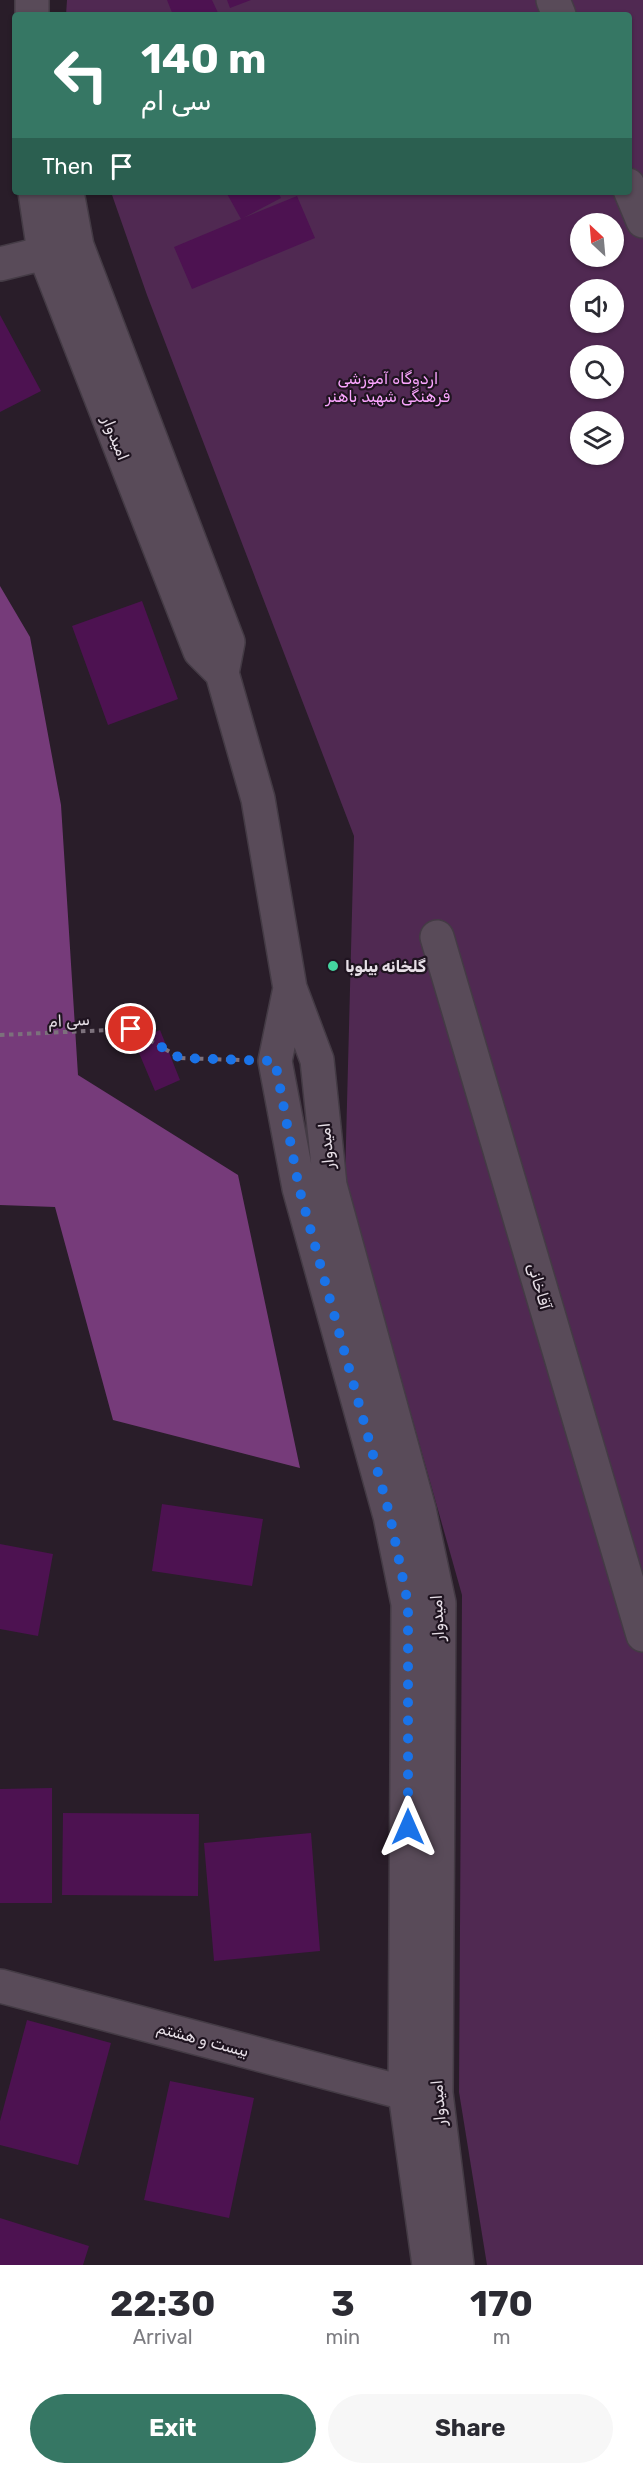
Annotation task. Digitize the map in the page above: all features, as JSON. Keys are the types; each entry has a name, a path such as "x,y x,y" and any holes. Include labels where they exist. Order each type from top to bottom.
{"street":[{"name":"امیدوار","path":"35,195 44,252 112,383"},
{"name":"امیدوار","path":"68,195 77,246 112,383 200,651 222,673 258,799 290,988 316,1060 330,1185 424,1604 421,2093 429,2265"},
{"path":"632,195 643,221"},
{"path":"0,264 77,246"},
{"name":"آقاخانی","path":"437,937 643,1635"},
{"name":"امیدوار","path":"290,988 275,1061 299,1188 404,1513"},
{"name":"بیست و هشتم","path":"0,1986 421,2093"},
{"name":"امیدوار","path":"421,2093 457,2265"}],"path":[{"name":"سی ام","path":"0,1035 131,1029 180,1058 275,1061"}],"green space":[{"name":"اردوگاه آموزشی فرهنگی شهید باهنر","path":"67,0 643,0 643,2265 487,2265 459,2092 462,1595 345,1180 354,836 147,295 112,195 632,195 632,12 66,12"}],"shaded area":[{"path":"0,586 30,637 61,805 78,1075 238,1175 300,1468 113,1420 55,1207 0,1205"}],"building":[{"path":"167,0 212,0 218,12 172,12"},
{"path":"227,0 251,0 230,8"},
{"path":"228,195 280,195 281,198 243,218 297,196 315,238 192,289 174,247 241,219"},
{"path":"0,315 41,391 0,412"},
{"path":"142,601 178,699 108,725 72,626"},
{"path":"160,1030 180,1080 155,1091 134,1041"},
{"path":"162,1504 263,1519 252,1586 152,1571"},
{"path":"0,1544 53,1554 38,1636 0,1629"},
{"path":"52,1788 52,1903 0,1903 0,1789"},
{"path":"63,1813 199,1814 198,1896 62,1895"},
{"path":"311,1833 320,1951 214,1961 204,1843"},
{"path":"27,2020 111,2043 78,2165 0,2145 0,2121"},
{"path":"170,2081 254,2098 229,2218 144,2200"},
{"path":"0,2218 89,2246 83,2265 0,2265"}],"place":[{"name":"گلخانه بیلوبا","path":"333,966"}],"route":[{"path":"131,1029 180,1058 275,1061 299,1188 390,1516 408,1604 408,1827"}]}
